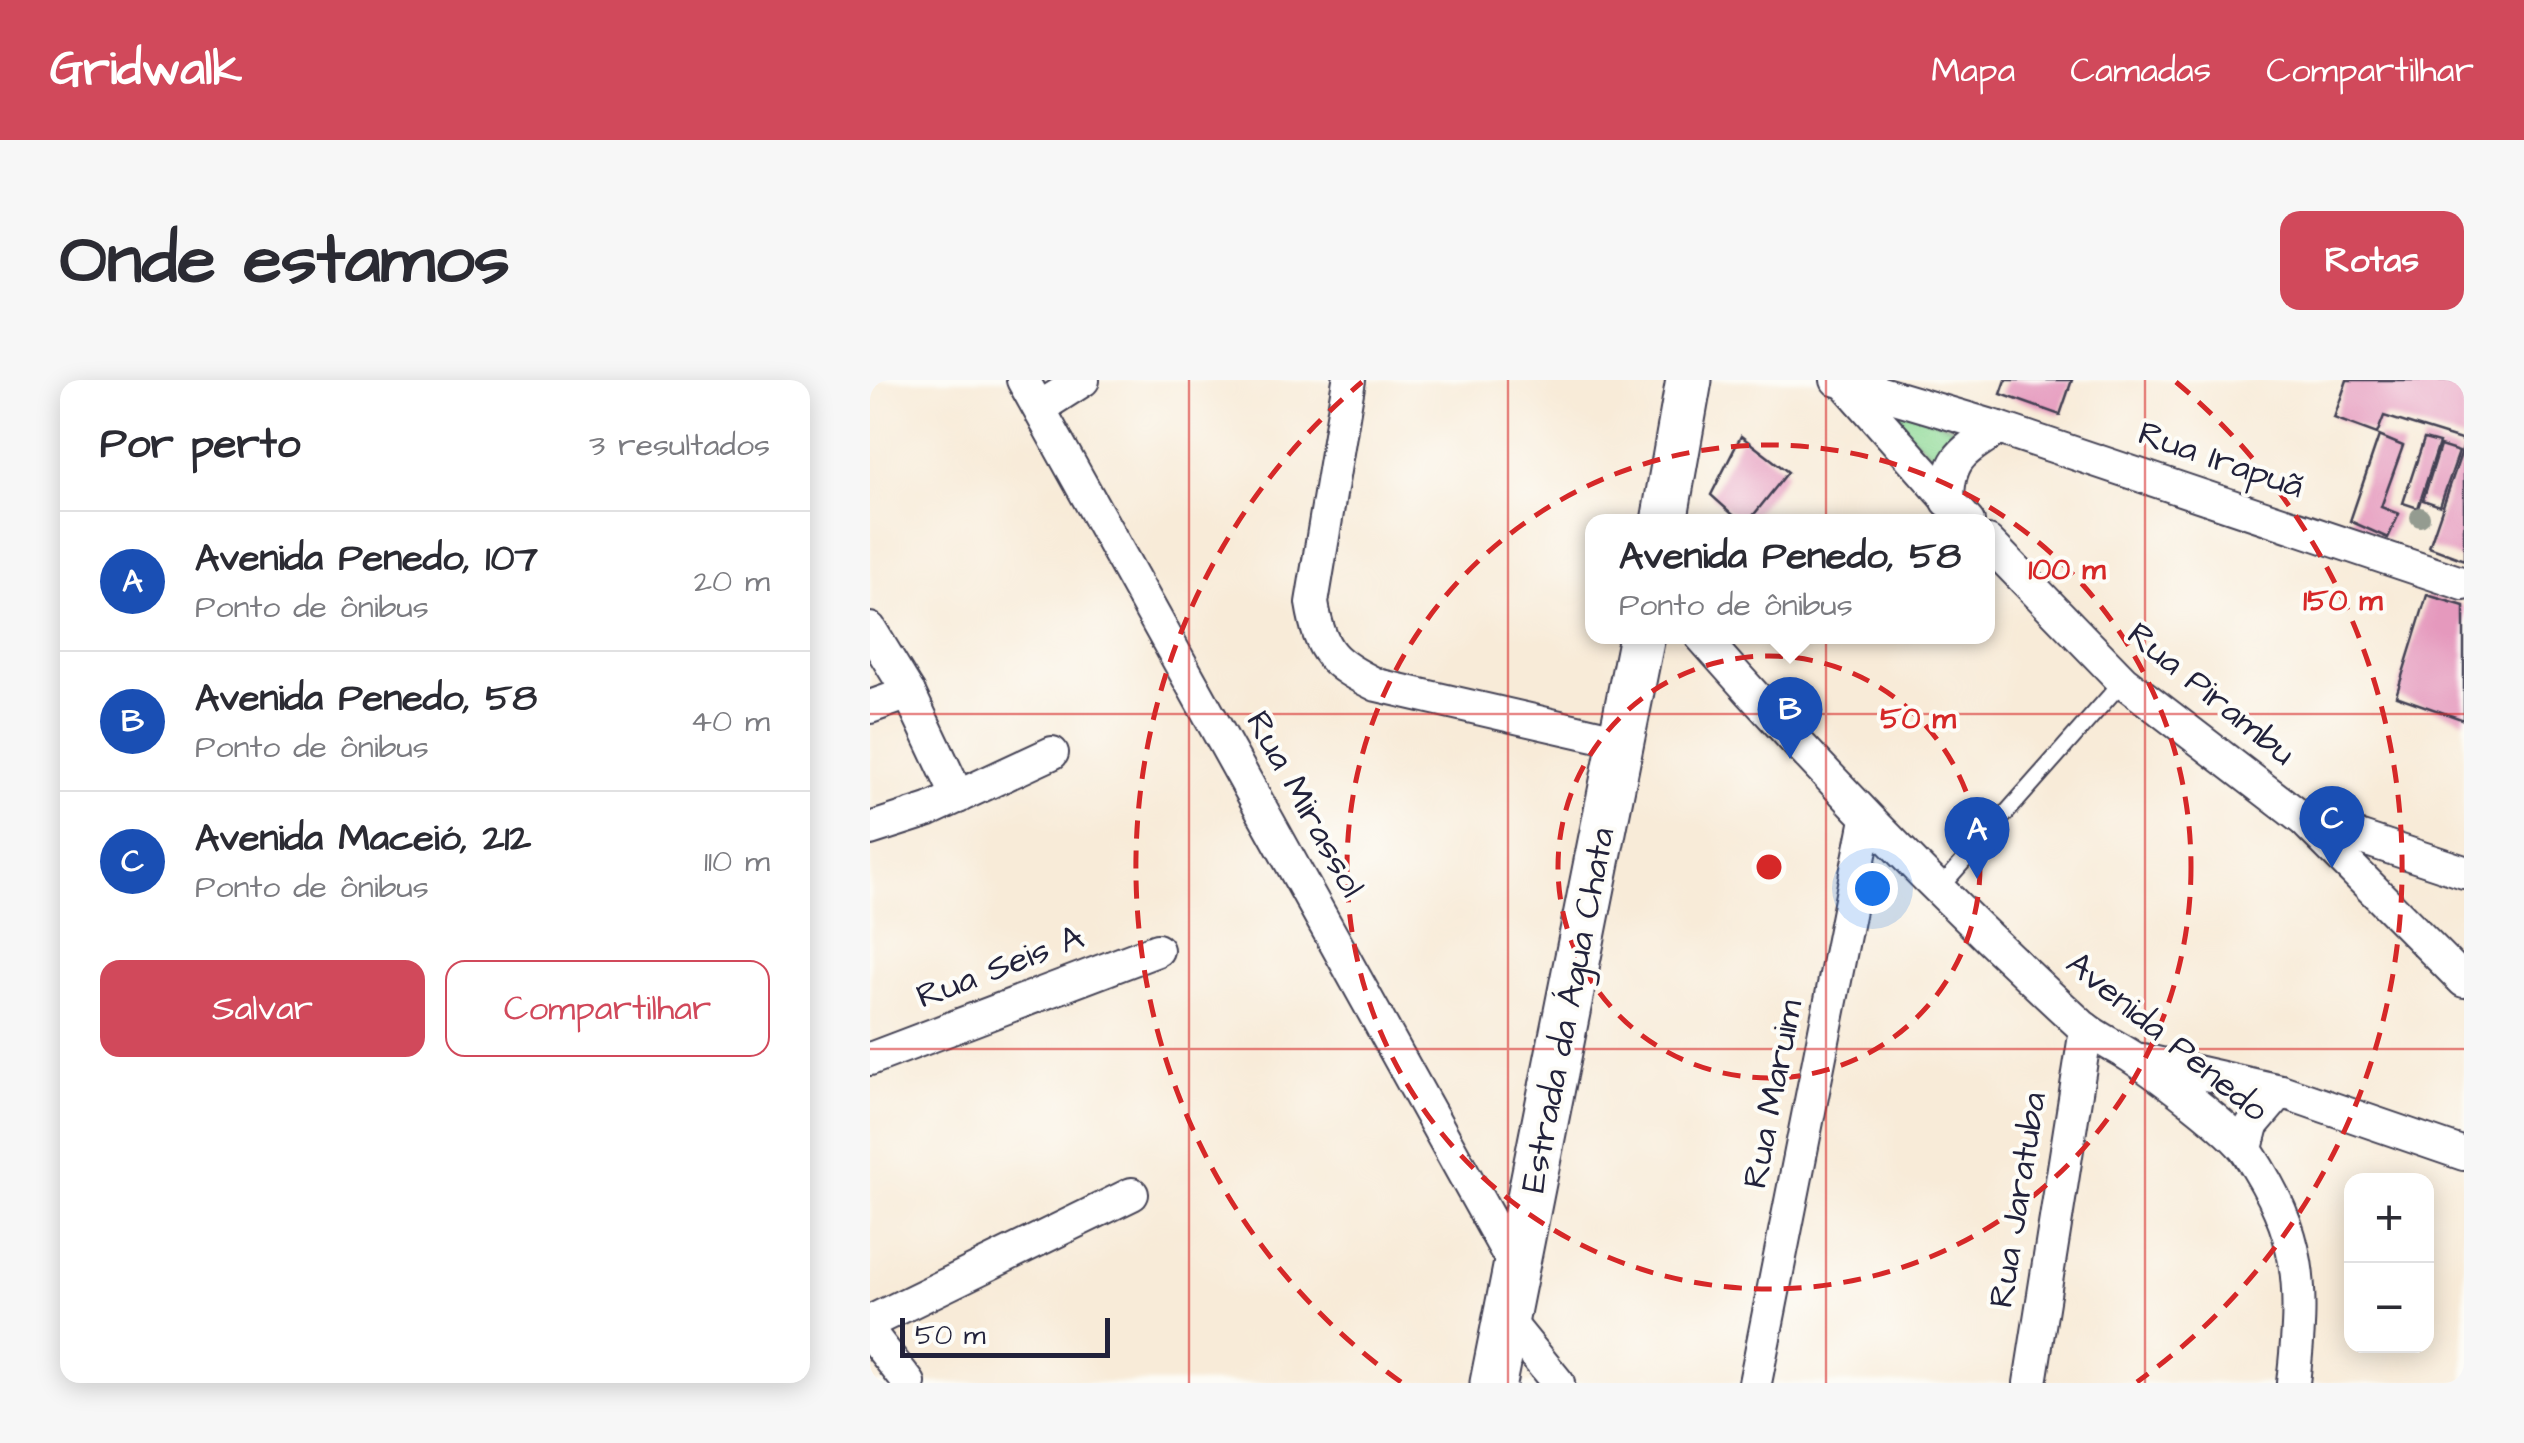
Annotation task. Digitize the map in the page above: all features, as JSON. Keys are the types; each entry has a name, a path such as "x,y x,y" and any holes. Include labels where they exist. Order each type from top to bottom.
{"street":[{"path":"1031,394 1083,380"},
{"path":"1349,380 1312,603 1318,639 1342,669 1378,685 1622,741"},
{"path":"1665,514 1690,380"},
{"path":"1841,382 1958,511"},
{"name":"Rua Irapuã","path":"1841,382 2000,428 2464,584"},
{"name":"Rua Mirassol","path":"1031,394 1516,1268"},
{"path":"1958,511 1948,476 1958,456 2000,428"},
{"name":"Rua Pirambu","path":"1995,549 2123,681 2304,820"},
{"path":"870,629 909,693 958,797"},
{"name":"Estrada da Água Chata","path":"1493,1383 1640,644"},
{"name":"Avenida Penedo","path":"1708,644 1867,819 2086,1029 2134,1058 2246,1149 2290,1227 2301,1316 2293,1383"},
{"path":"870,708 909,693"},
{"path":"870,829 958,797 1052,753"},
{"name":"Rua Maruim","path":"1755,1383 1867,819"},
{"path":"2304,820 2464,872"},
{"path":"2304,820 2461,970"},
{"name":"Rua Seis A","path":"870,1059 1158,950"},
{"name":"Rua Jaratuba","path":"2030,1383 2086,1029"},
{"path":"2134,1058 2280,1091 2464,1154"},
{"path":"2246,1149 2252,1125 2280,1091"},
{"path":"870,1322 1132,1194"},
{"path":"1506,1319 1558,1383"},
{"path":"870,1333 909,1383"}],"lane":[{"path":"1938,890 2123,681"}],"green space":[{"path":"1883,398 1967,433 1950,470 1884,413"}],"building":[{"path":"2006,380 2072,380 2060,415 2001,394"},
{"path":"2347,380 2464,380 2464,441 2384,416 2377,434 2334,418"},
{"path":"1741,436 1788,472 1754,514 1732,514 1711,495"},
{"path":"2379,436 2403,446 2381,507 2399,514 2388,538 2350,521"},
{"path":"2424,439 2439,443 2418,508 2403,503"},
{"path":"2440,446 2459,452 2440,506 2423,500"},
{"path":"2464,448 2464,560 2429,547"},
{"path":"2427,595 2464,606 2464,720 2396,696"}],"place":[{"name":"Avenida Penedo, 58","path":"1790,759"},
{"name":"Avenida Maceió, 212","path":"2332,868"},
{"name":"Avenida Penedo, 107","path":"1977,879"}]}
